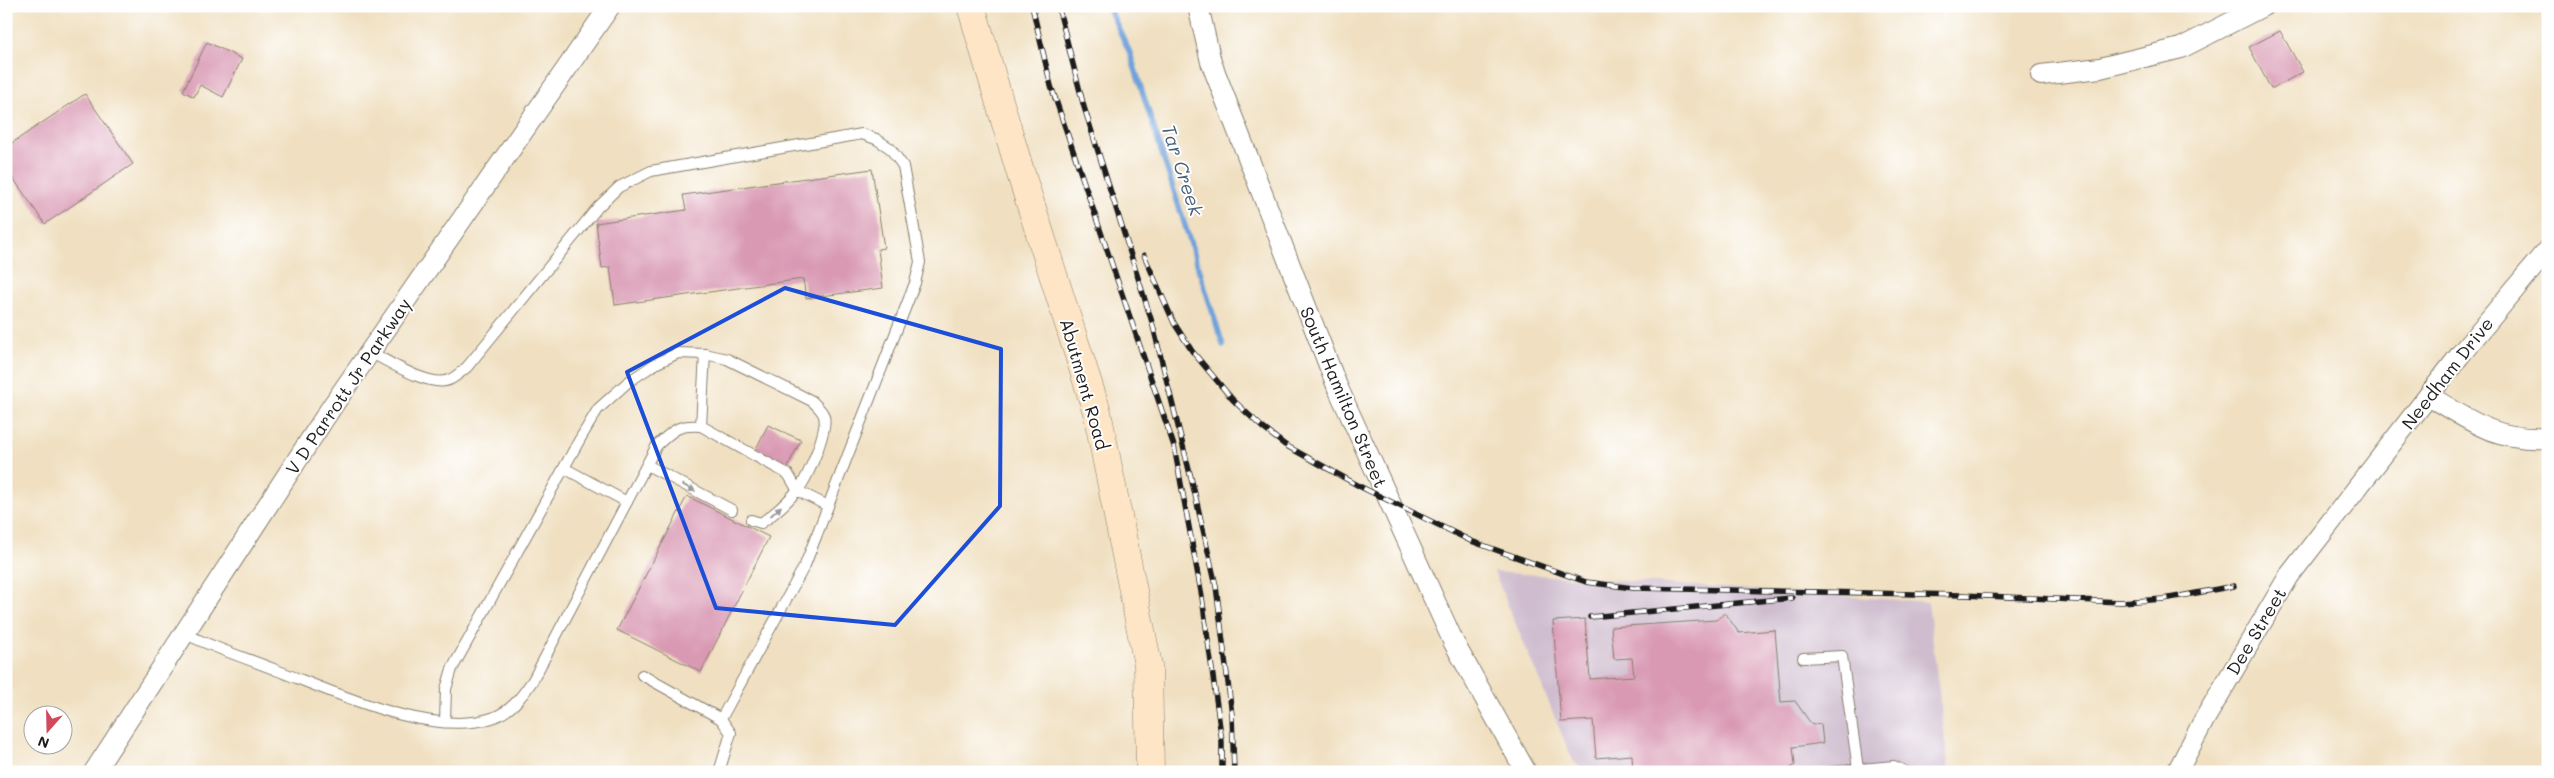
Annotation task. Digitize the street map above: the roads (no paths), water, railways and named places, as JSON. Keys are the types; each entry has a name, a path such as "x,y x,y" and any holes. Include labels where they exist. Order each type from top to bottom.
{"main road":[{"name":"Abutment Road","path":"971,6 1020,171 1097,412 1148,665 1150,772"}],"street":[{"name":"V D Parrott Jr Parkway","path":"94,772 370,352 610,6"},
{"name":"South Hamilton Street","path":"1198,6 1211,62 1337,386 1454,643 1526,772"},
{"path":"2041,75 2100,68 2181,48 2234,13 2263,6"},
{"name":"Needham Drive","path":"2348,499 2548,248"},
{"path":"2429,396 2484,429 2522,440 2548,438"},
{"name":"Dee Street","path":"2178,772 2204,720 2289,576 2348,499"}],"lane":[{"path":"370,352 424,379 440,382 451,380 467,366 598,207 619,187 651,171 862,134 876,139 890,148 903,166 920,262 902,319 805,565 721,719"},
{"path":"445,721 446,689 452,669 598,409 628,382 655,364 678,353 705,354 727,359 812,401 819,408 825,422 808,473 798,491 761,523 751,520"},
{"path":"701,426 705,354"},
{"path":"184,633 388,711 445,721 470,722 492,718 508,711 519,700 533,680 658,445 676,428 688,425 701,426 788,474 798,491 828,506"},
{"path":"647,465 732,510"},
{"path":"564,468 627,502"},
{"path":"1803,658 1842,656 1858,769"},
{"path":"642,675 721,719 731,732 718,772"},
{"path":"1830,772 1894,766 1906,772"}],"waterway":[{"name":"Tar Creek","path":"1108,6 1130,53 1223,345"}],"railway":[{"path":"1032,6 1051,86 1174,446 1202,597 1222,742 1222,772"},
{"path":"1058,6 1084,107 1152,322 1194,490 1216,586 1232,715 1234,772"},
{"path":"1144,255 1174,323 1192,351 1233,400 1263,428 1285,445 1361,487 1471,541 1586,582 1633,588 1963,595 2121,602 2164,599 2234,586"},
{"path":"1590,617 1792,598"}]}
